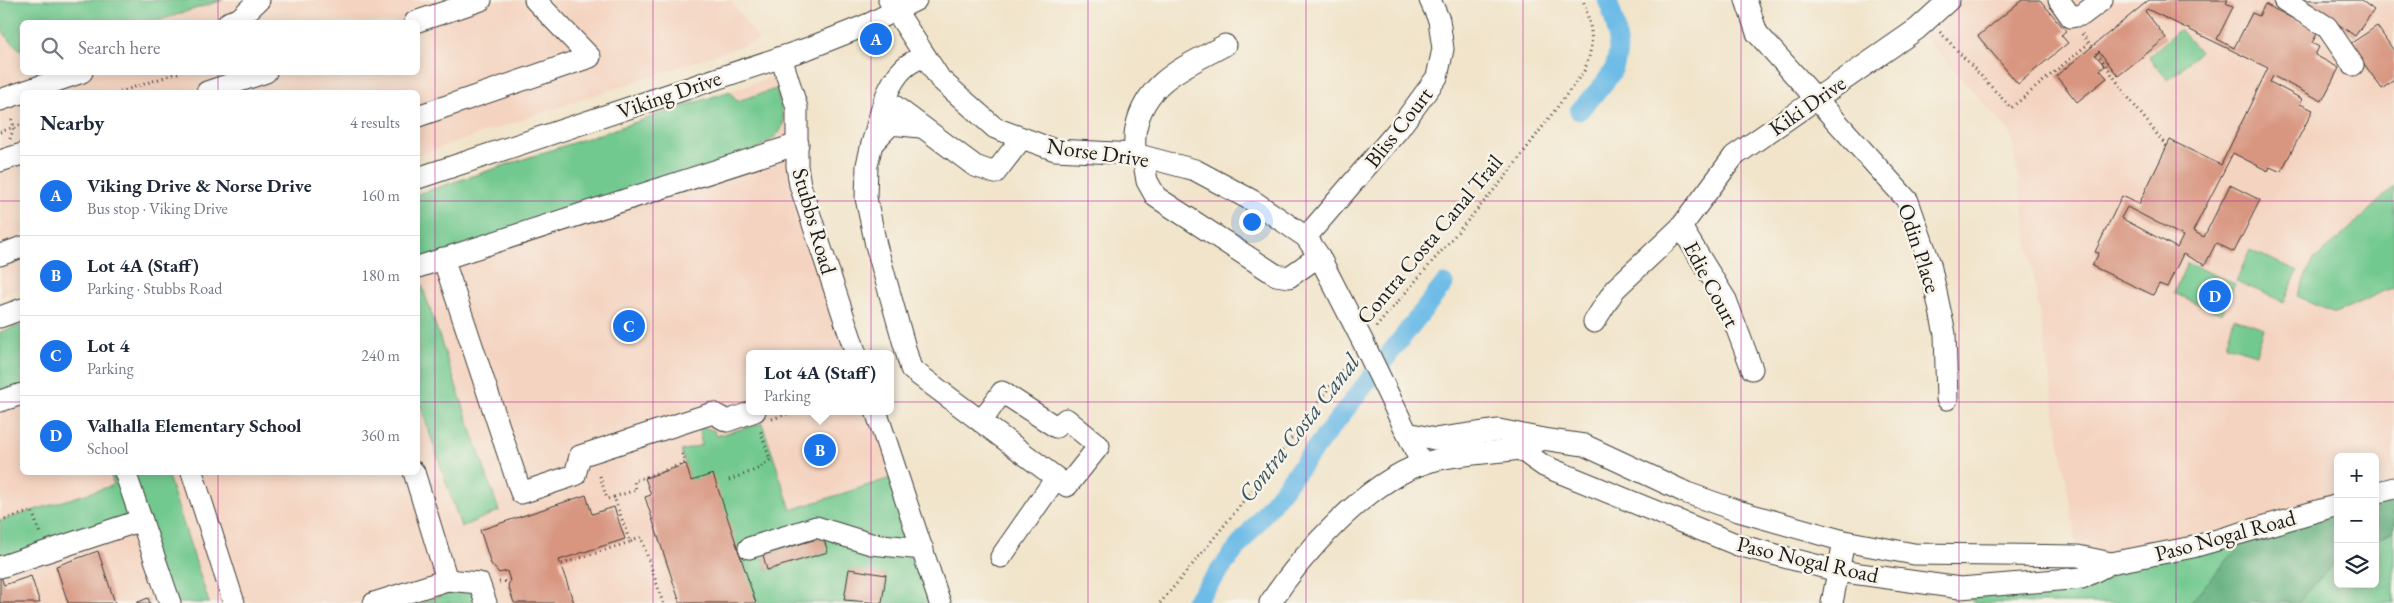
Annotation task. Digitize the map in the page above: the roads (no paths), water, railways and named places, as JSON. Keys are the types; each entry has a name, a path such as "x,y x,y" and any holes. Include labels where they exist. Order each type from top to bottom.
{"street":[{"path":"236,20 259,0"},
{"path":"420,20 481,0"},
{"path":"420,115 590,57 535,0"},
{"name":"Viking Drive","path":"420,177 781,57 844,34 893,6 916,0"},
{"name":"Bliss Court","path":"1306,237 1398,130 1437,77 1443,49 1439,20 1430,0"},
{"name":"Odin Place","path":"1746,0 1757,33 1908,201 1930,264 1945,334 1947,400"},
{"name":"Kiki Drive","path":"1594,322 1615,290 1680,227 1734,156 1928,19 1950,0"},
{"path":"2059,0 2071,17 2082,15 2102,0"},
{"path":"2284,0 2327,27 2353,65"},
{"name":"Norse Drive","path":"893,6 940,79 968,106 995,128 1055,150 1139,156 1195,170 1253,201 1306,237 1319,256 1422,464"},
{"path":"1225,45 1167,77 1144,102 1136,128 1139,156 1147,181 1156,197 1276,275 1289,277 1319,256"},
{"path":"925,56 906,66 894,80 885,99 867,165 866,198 876,245 911,369 981,422 1067,486 1099,446 1066,419 1056,427 1002,392 981,422"},
{"name":"Stubbs Road","path":"781,57 797,108 797,166 800,185 855,350"},
{"path":"29,90 73,75"},
{"path":"213,90 257,75"},
{"path":"0,100 20,93"},
{"path":"885,99 921,128 975,166 995,172 1022,138"},
{"path":"872,144 891,124 921,128"},
{"path":"420,265 798,144"},
{"path":"0,162 20,155"},
{"name":"Edie Court","path":"1680,227 1726,300 1752,370"},
{"path":"0,255 20,248"},
{"path":"443,258 522,493 575,476 580,456 612,444 713,413 727,421 757,418"},
{"path":"0,402 20,395"},
{"path":"877,415 940,603"},
{"name":"Paso Nogal Road","path":"1407,433 1435,439 1499,430 1584,445 1687,493 1738,511 1844,541 1914,554 2078,556 2111,563"},
{"path":"1270,603 1279,589 1341,517 1378,487 1422,464 1472,454 1520,449 1543,439"},
{"name":"Paso Nogal Road","path":"1520,449 1544,466 1738,545 1838,571 1960,588 2082,578 2111,563 2193,547 2334,505"},
{"path":"126,475 170,603"},
{"path":"193,475 234,603"},
{"path":"415,475 447,580"},
{"path":"1001,557 1056,478"},
{"path":"2379,493 2394,488"},
{"path":"0,567 142,520"},
{"path":"749,548 816,527 871,544 923,549"},
{"path":"1832,603 1844,541"},
{"path":"374,603 447,580 479,583 486,603"}],"waterway":[{"name":"Contra Costa Canal","path":"1579,111 1599,90 1615,65 1618,40 1613,15 1607,0"},
{"name":"Contra Costa Canal","path":"1194,603 1444,284"}],"place":[{"name":"Viking Drive & Norse Drive","path":"876,39"},
{"name":"Valhalla Elementary School","path":"2215,296"},
{"name":"Lot 4","path":"629,326"},
{"name":"Lot 4A (Staff)","path":"820,450"}]}
